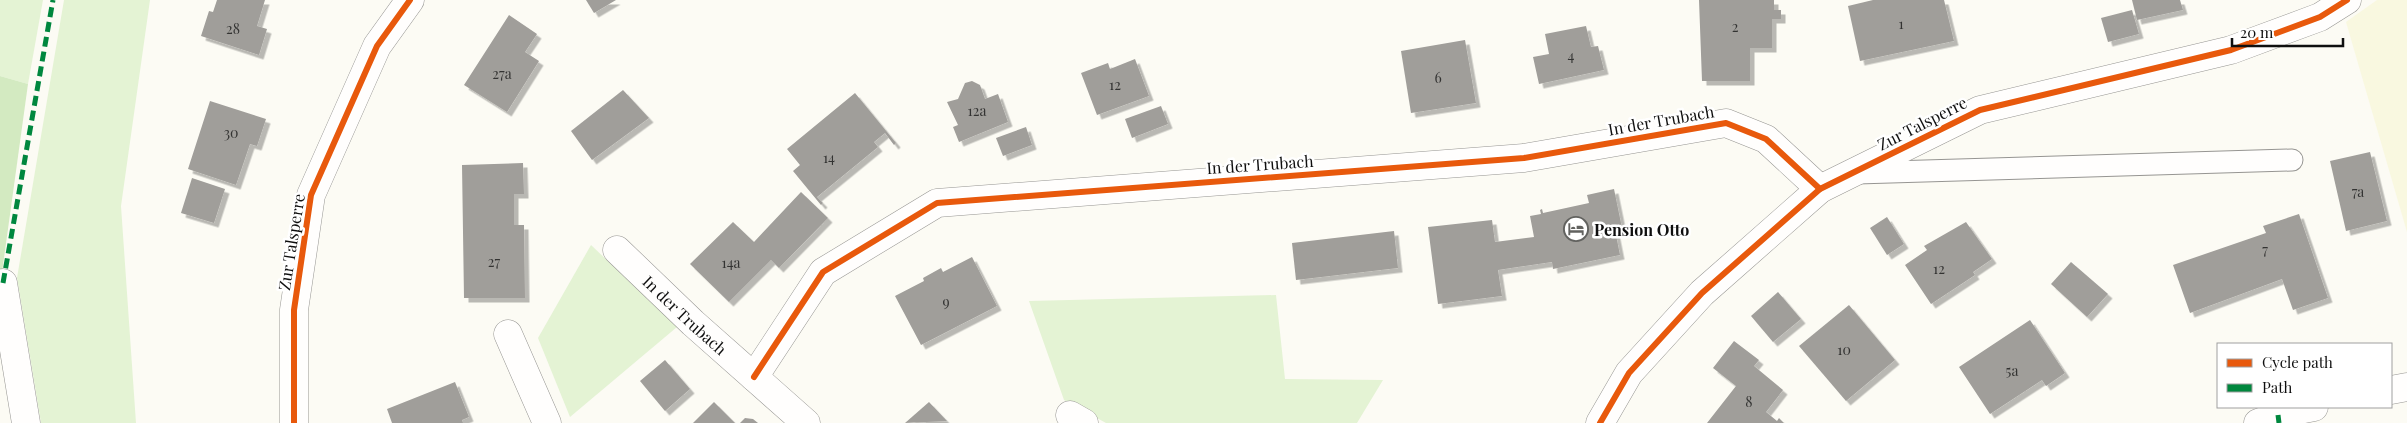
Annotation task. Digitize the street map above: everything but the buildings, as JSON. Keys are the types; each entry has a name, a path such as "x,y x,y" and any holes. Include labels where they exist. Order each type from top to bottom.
{"street":[{"name":"Zur Talsperre","path":"294,423 294,310 311,195 377,46 410,0"},
{"name":"Zur Talsperre","path":"1600,423 1629,373 1702,293 1820,189 1980,110 2231,50 2320,17 2347,0"},
{"name":"In der Trubach","path":"754,377 823,272 936,202 1524,158 1726,123 1766,139 1820,189"},
{"name":"In der Trubach","path":"616,250 806,423"},
{"path":"3,283 26,423"},
{"path":"508,334 547,423"},
{"path":"2392,390 2407,387"},
{"path":"2258,423 2284,413 2309,408"}],"lane":[{"path":"1854,173 2292,160"}],"green space":[{"path":"0,0 43,0 28,84 0,76"},
{"path":"64,0 150,0 121,206 136,423 41,423 17,278"},
{"path":"2377,0 2407,0 2407,232 2346,22"},
{"path":"0,76 28,84 0,287"},
{"path":"591,245 677,327 570,417 538,338"},
{"path":"1276,295 1285,379 1383,380 1357,423 1106,423 1064,400 1029,301"}],"marked path":[{"path":"3,283 53,0"},
{"path":"2278,415 2279,423"}],"cycle path":[{"path":"294,423 294,310 311,195 377,46 410,0"},
{"path":"1600,423 1629,373 1702,293 1820,189 1980,110 2231,50 2320,17 2347,0"},
{"path":"754,377 823,272 937,203 1524,158 1726,123 1766,139 1820,189"}],"place":[{"name":"Pension Otto","path":"1576,229"}]}
